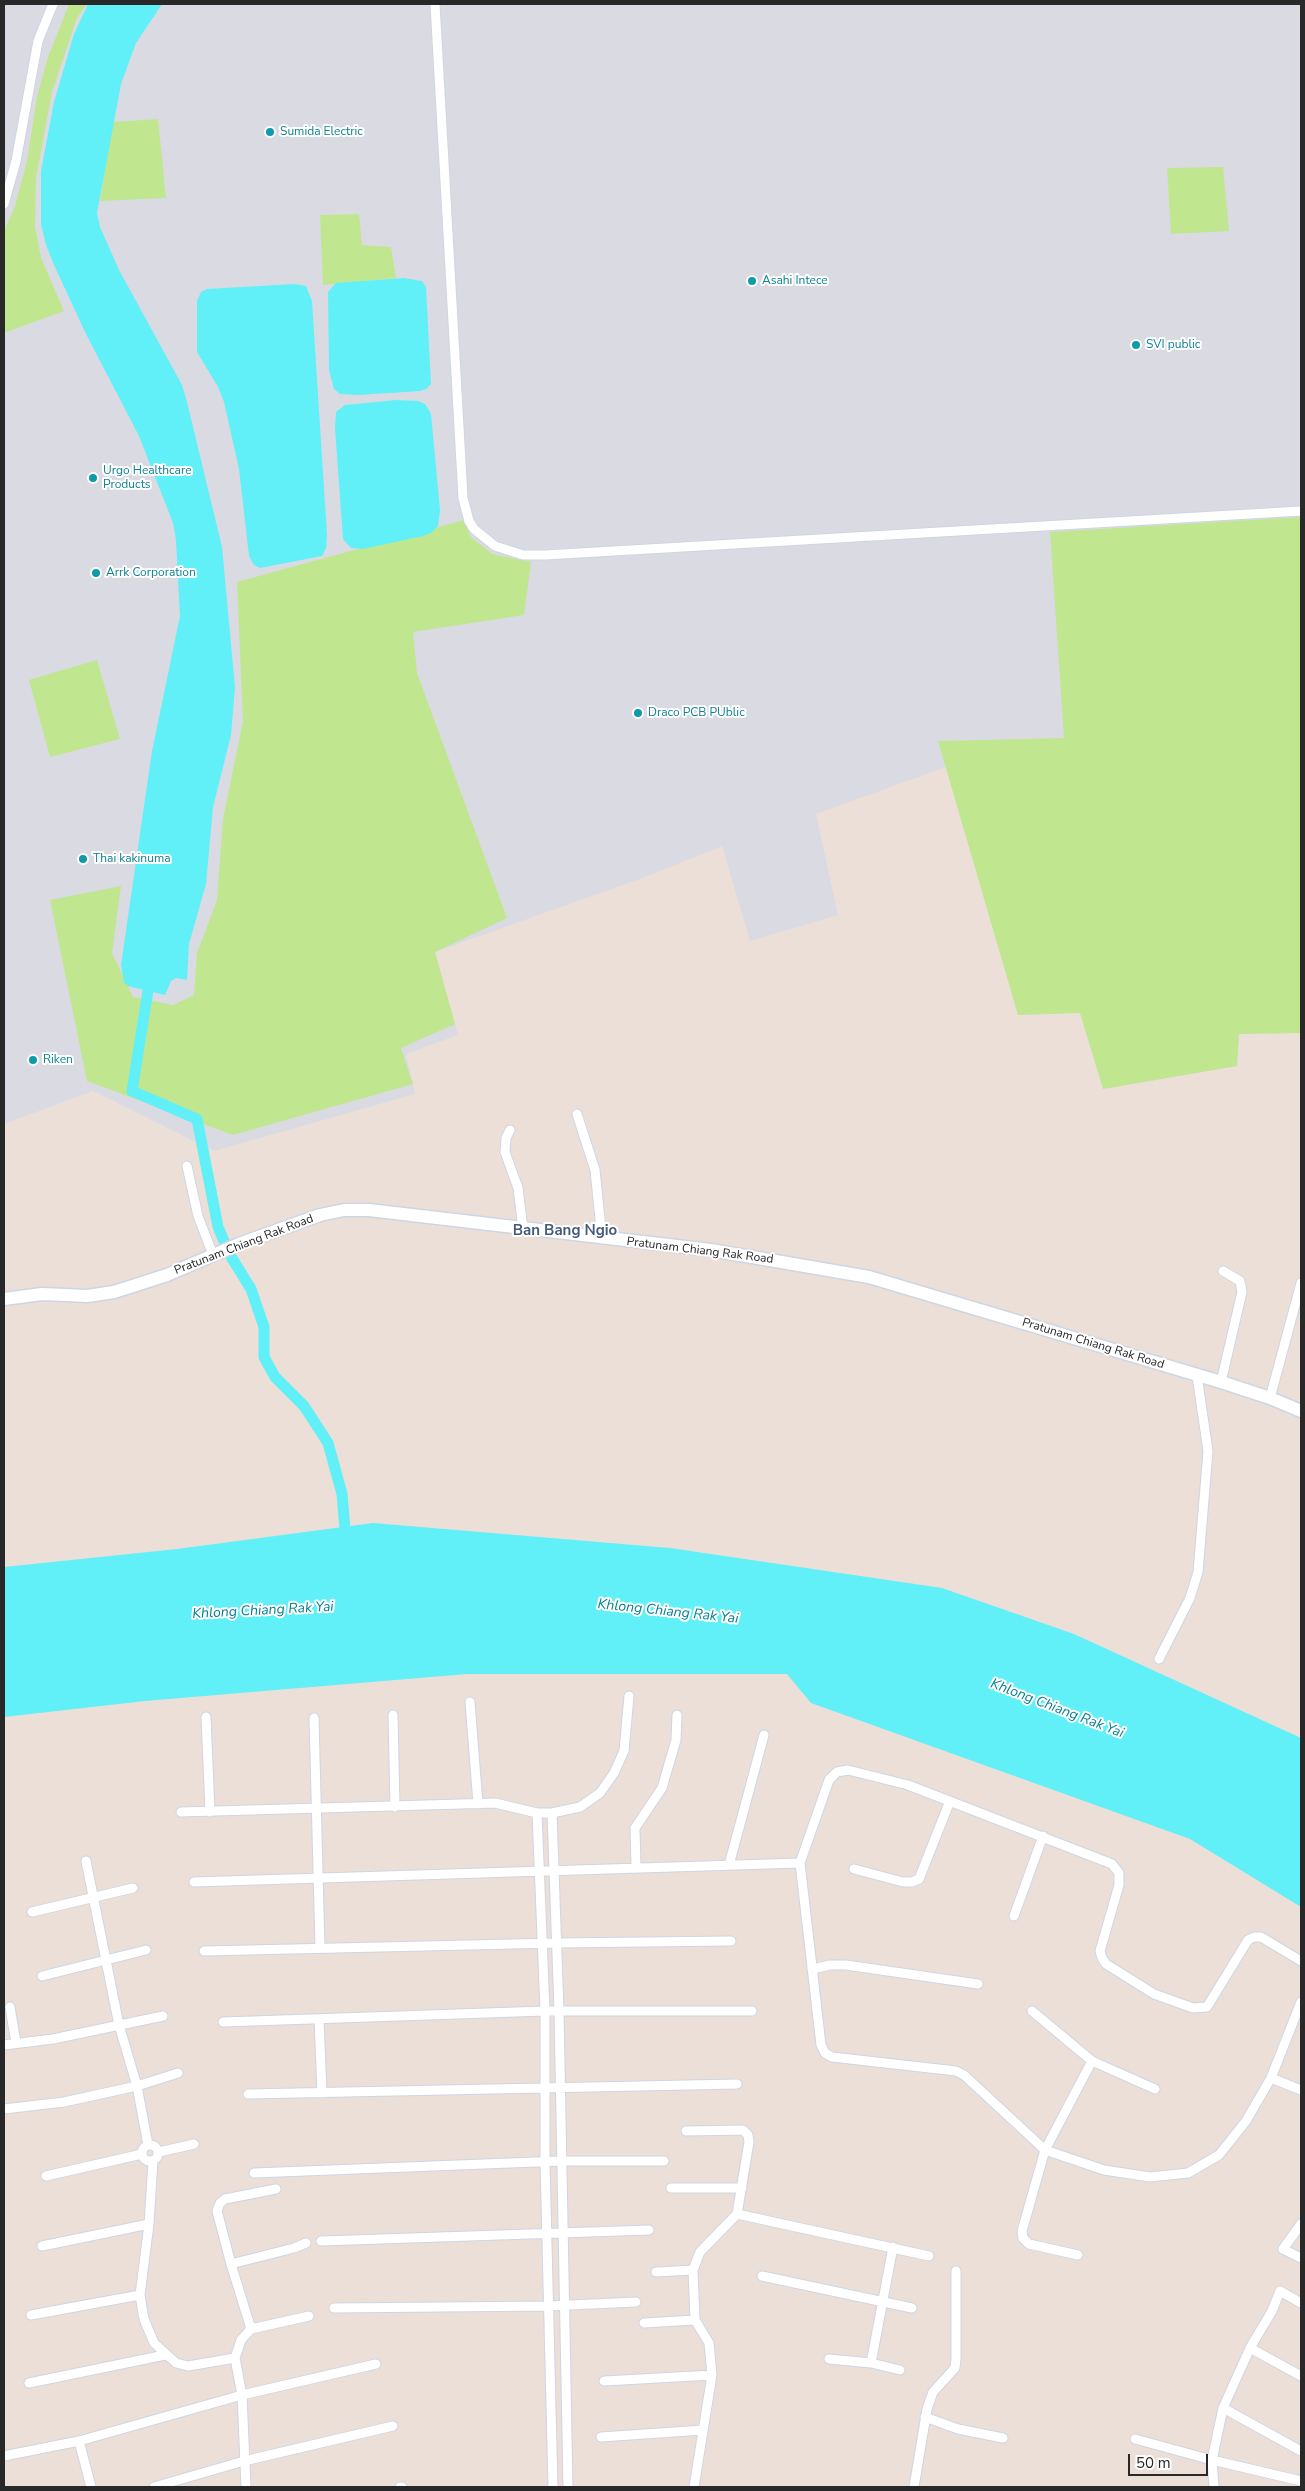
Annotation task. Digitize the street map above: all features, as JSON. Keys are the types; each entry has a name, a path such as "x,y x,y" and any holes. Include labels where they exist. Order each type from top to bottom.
{"street":[{"path":"4,204 16,161 38,41 53,4"},
{"path":"435,4 463,498 469,521 474,529 495,546 523,555 545,555 1301,511"},
{"path":"577,1114 595,1170 602,1239"},
{"path":"510,1130 506,1138 505,1152 518,1188 523,1229"},
{"path":"187,1166 198,1216 216,1254"},
{"name":"Pratunam Chiang Rak Road","path":"4,1299 42,1294 87,1296 114,1292 167,1274 239,1244 320,1215 344,1210 369,1210 602,1239 711,1250 869,1277 1221,1382 1270,1398 1301,1411"},
{"path":"1221,1382 1242,1292 1240,1281 1223,1271"},
{"path":"1270,1398 1301,1283"},
{"path":"1159,1659 1190,1598 1198,1572 1208,1451 1197,1376"},
{"path":"182,1812 507,1804 537,1813 552,1813 580,1807 600,1793 614,1773 624,1751 630,1696"},
{"path":"470,1702 478,1804"},
{"path":"393,1715 395,1807"},
{"path":"636,1867 635,1828 662,1788 676,1740 676,1715"},
{"path":"206,1717 210,1812"},
{"path":"314,1718 320,1948"},
{"path":"729,1865 764,1735"},
{"path":"1301,1961 1261,1937 1254,1937 1248,1940 1208,2007 1193,2008 1154,1994 1106,1964 1102,1958 1100,1951 1119,1884 1119,1873 1112,1864 908,1785 848,1770 837,1772 830,1780 800,1863 821,2045 825,2053 832,2056 956,2071 964,2075 1045,2150 1104,2170 1150,2178 1188,2174 1219,2155 1246,2121 1271,2078 1301,2002"},
{"path":"854,1870 903,1882 912,1882 919,1879 950,1800"},
{"path":"537,1813 545,2011 545,2162 553,2487"},
{"path":"552,1813 561,2086 562,2233 568,2487"},
{"path":"1014,1916 1043,1836"},
{"path":"86,1861 119,2025 137,2086 148,2145"},
{"path":"194,1882 800,1863"},
{"path":"32,1912 134,1888"},
{"path":"204,1952 557,1943 731,1941"},
{"path":"42,1976 146,1950"},
{"path":"812,1969 830,1965 846,1966 978,1984"},
{"path":"10,2007 16,2043"},
{"path":"223,2022 545,2011 752,2010"},
{"path":"1032,2011 1092,2061 1155,2089"},
{"path":"4,2045 53,2039 163,2016"},
{"path":"319,2019 322,2093"},
{"path":"1078,2255 1029,2244 1023,2238 1022,2231 1045,2150 1092,2061"},
{"path":"4,2109 64,2102 137,2086 178,2073"},
{"path":"1271,2078 1299,2089"},
{"path":"248,2094 561,2086 737,2084"},
{"path":"686,2131 743,2130 748,2134 749,2142 737,2214 700,2252 694,2270 695,2320 709,2344 712,2375 694,2487"},
{"path":"159,2152 194,2144"},
{"path":"148,2145 154,2145 159,2152 158,2158 153,2161 147,2161 142,2154 143,2148 148,2145"},
{"path":"46,2176 142,2154"},
{"path":"153,2161 149,2224 140,2295 147,2329 154,2343 176,2363 188,2366 235,2358"},
{"path":"254,2173 561,2161 664,2161"},
{"path":"671,2188 742,2188"},
{"path":"251,2329 217,2210 220,2203 225,2199 276,2189"},
{"path":"737,2214 929,2256"},
{"path":"42,2246 149,2224"},
{"path":"1301,2224 1282,2249 1301,2258"},
{"path":"321,2241 649,2230"},
{"path":"231,2264 306,2243"},
{"path":"871,2363 881,2302 893,2247"},
{"path":"656,2272 694,2270"},
{"path":"914,2487 925,2417 933,2392 955,2368 956,2271"},
{"path":"762,2276 912,2308"},
{"path":"1214,2487 1212,2460 1223,2408 1250,2348 1272,2311 1280,2291 1301,2303"},
{"path":"31,2315 140,2295"},
{"path":"334,2308 548,2306 636,2302"},
{"path":"246,2487 242,2395 235,2358 241,2340 251,2329 309,2316"},
{"path":"644,2323 695,2320"},
{"path":"1250,2348 1301,2376"},
{"path":"29,2383 165,2355"},
{"path":"829,2359 871,2363 900,2370"},
{"path":"4,2456 79,2441 242,2395 376,2364"},
{"path":"604,2380 712,2375"},
{"path":"1223,2408 1301,2451"},
{"path":"925,2417 958,2428 1003,2438"},
{"path":"154,2487 244,2461 393,2426"},
{"path":"601,2437 702,2430"},
{"path":"1135,2439 1212,2460 1301,2480"},
{"path":"79,2441 92,2487"}],"shaded area":[{"path":"4,4 1301,4 1301,1033 1239,1034 1237,1066 1103,1089 1080,1013 1018,1015 946,767 816,814 838,915 750,941 722,846 648,876 435,952 458,1035 406,1054 415,1094 214,1151 93,1091 4,1124"}],"green space":[{"path":"69,4 87,4 77,18 52,92 36,178 35,226 41,258 64,311 4,333 4,231 15,206 27,161 37,96 48,57"},
{"path":"158,119 166,198 100,201 112,122"},
{"path":"1223,167 1229,231 1171,234 1167,168"},
{"path":"359,214 362,245 391,247 396,278 323,285 320,215"},
{"path":"1301,517 1301,1033 1239,1034 1237,1066 1103,1089 1080,1013 1018,1015 938,741 1064,738 1050,532"},
{"path":"464,520 470,536 492,554 531,562 524,615 413,632 417,673 507,918 435,952 455,1024 401,1048 413,1084 233,1135 87,1081 50,900 121,886 112,953 133,997 173,1005 194,995 197,953 217,900 223,819 243,721 237,582"},
{"path":"97,660 120,739 50,757 29,680"}],"water":[{"path":"88,4 162,4 136,43 121,84 97,213 100,227 119,270 182,385 187,402 222,547 235,687 231,735 213,807 206,884 189,944 187,980 176,978 171,981 165,995 128,986 124,982 121,965 152,751 180,616 176,540 173,523 139,436 86,334 54,265 46,245 41,224 41,171 54,102 74,34"},
{"path":"404,278 422,281 426,287 431,384 426,389 420,391 359,395 340,394 334,389 329,370 328,292 336,283"},
{"path":"294,284 306,286 312,301 327,535 326,548 322,556 260,568 254,565 249,556 239,469 224,402 218,387 197,352 197,301 201,292 207,289"},
{"path":"396,400 418,401 425,404 431,414 440,510 438,526 431,533 423,536 363,549 351,548 343,539 335,428 336,412 345,405"},
{"name":"Khlong Chiang Rak Yai","path":"373,1523 670,1548 942,1588 1074,1634 1301,1738 1301,1907 1190,1839 811,1703 787,1674 467,1674 145,1701 4,1717 4,1567 177,1549"}],"waterway":[{"path":"150,978 132,1091 197,1119 218,1227 230,1255 251,1289 264,1327 264,1357 275,1377 304,1406 328,1443 342,1494 346,1541"}],"place":[{"name":"Sumida Electric","path":"270,132"},
{"name":"Asahi Intece","path":"752,281"},
{"name":"SVI public","path":"1136,345"},
{"name":"Urgo Healthcare Products","path":"93,478"},
{"name":"Arrk Corporation","path":"96,573"},
{"name":"Draco PCB PUblic","path":"638,713"},
{"name":"Thai kakinuma","path":"83,859"},
{"name":"Riken","path":"33,1060"}],"district":[{"name":"Ban Bang Ngio","path":"565,1231"}]}
